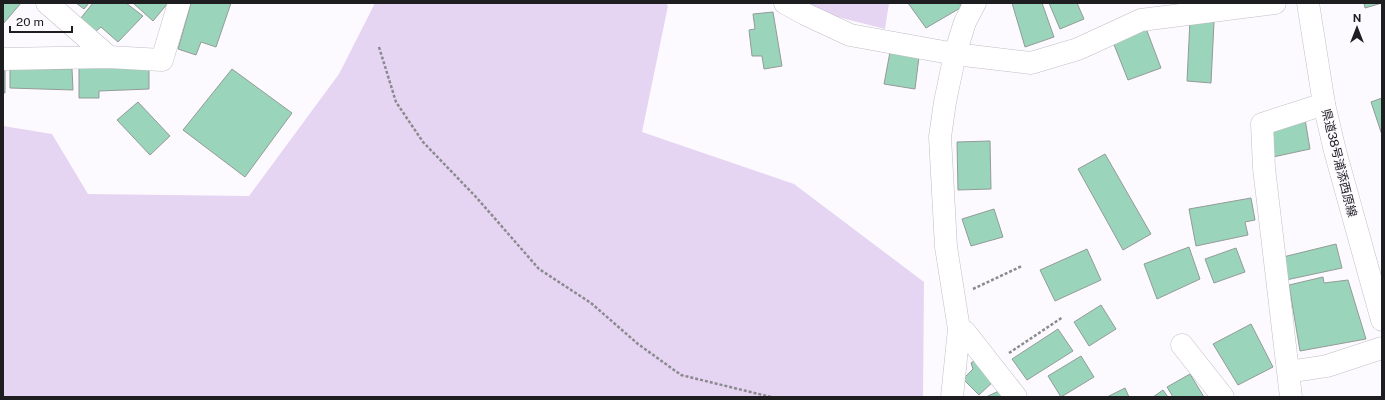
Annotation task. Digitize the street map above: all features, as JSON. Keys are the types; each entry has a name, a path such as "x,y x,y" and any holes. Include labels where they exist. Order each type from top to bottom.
{"street":[{"path":"47,3 109,57"},
{"path":"3,59 109,57 162,60 179,3"},
{"path":"785,3 850,35 955,54 1031,64 1078,49 1141,20 1275,3"},
{"path":"952,397 959,329 946,247 940,137 945,102 955,54 965,22 975,3"},
{"name":"県道38号浦添西原線","path":"1308,3 1324,104 1335,151 1382,320"},
{"path":"1292,397 1264,168 1262,124 1324,104"},
{"path":"959,329 965,332 1016,397"},
{"path":"1182,345 1222,397"},
{"path":"1288,372 1327,366 1382,348"}],"path":[{"path":"379,47 396,102 423,142 476,197 539,269 591,303 638,344 681,375 771,397"},
{"path":"954,297 1022,266"},
{"path":"991,366 1063,317"}],"shaded area":[{"path":"375,3 666,3 668,6 642,132 794,184 924,282 923,397 3,397 3,126 52,134 88,194 249,196 339,74"},
{"path":"800,3 889,3 885,29 814,11"}],"building":[{"path":"3,3 21,3 3,24"},
{"path":"76,3 89,3 84,9"},
{"path":"93,3 126,3 143,16 118,42 101,27 95,32 80,19"},
{"path":"133,3 168,3 153,21"},
{"path":"191,3 231,3 216,47 201,42 196,55 178,49"},
{"path":"908,3 959,3 962,7 926,28"},
{"path":"1012,3 1042,3 1054,37 1025,47"},
{"path":"1049,3 1077,3 1084,19 1060,29"},
{"path":"1364,3 1382,3 1365,8"},
{"path":"773,12 782,66 764,69 762,56 752,56 749,30 755,29 753,14"},
{"path":"1190,20 1214,22 1211,83 1187,81"},
{"path":"1144,23 1161,68 1128,80 1111,37"},
{"path":"890,52 919,57 915,89 884,84"},
{"path":"3,65 5,65 5,93 3,93"},
{"path":"149,65 149,89 99,91 99,98 79,98 79,68"},
{"path":"10,69 72,69 73,90 10,88"},
{"path":"232,69 292,113 245,177 183,130"},
{"path":"1382,98 1382,135 1371,102"},
{"path":"138,102 170,136 150,155 117,120"},
{"path":"1305,119 1310,149 1273,157 1271,140 1275,126"},
{"path":"990,141 991,189 958,190 957,142"},
{"path":"1105,154 1151,234 1123,250 1078,169"},
{"path":"1251,198 1255,220 1245,222 1248,235 1196,246 1189,209"},
{"path":"994,209 1003,237 971,246 962,219"},
{"path":"1336,244 1342,268 1286,280 1283,257"},
{"path":"1189,247 1200,279 1157,299 1144,264"},
{"path":"1236,248 1245,272 1214,283 1205,259"},
{"path":"1087,249 1101,280 1055,301 1040,270"},
{"path":"1323,277 1324,283 1348,280 1366,339 1300,351 1289,285"},
{"path":"1101,305 1116,329 1089,346 1074,322"},
{"path":"1251,324 1273,367 1238,385 1213,344"},
{"path":"1058,329 1073,351 1027,380 1012,359"},
{"path":"1081,356 1094,377 1061,397 1048,376"},
{"path":"978,358 996,379 979,395 963,379 973,369 971,363"},
{"path":"1190,374 1204,397 1173,397 1167,387"},
{"path":"1125,388 1129,397 1107,397"},
{"path":"1001,390 1005,397 986,397"},
{"path":"1163,390 1168,397 1153,397"}]}
